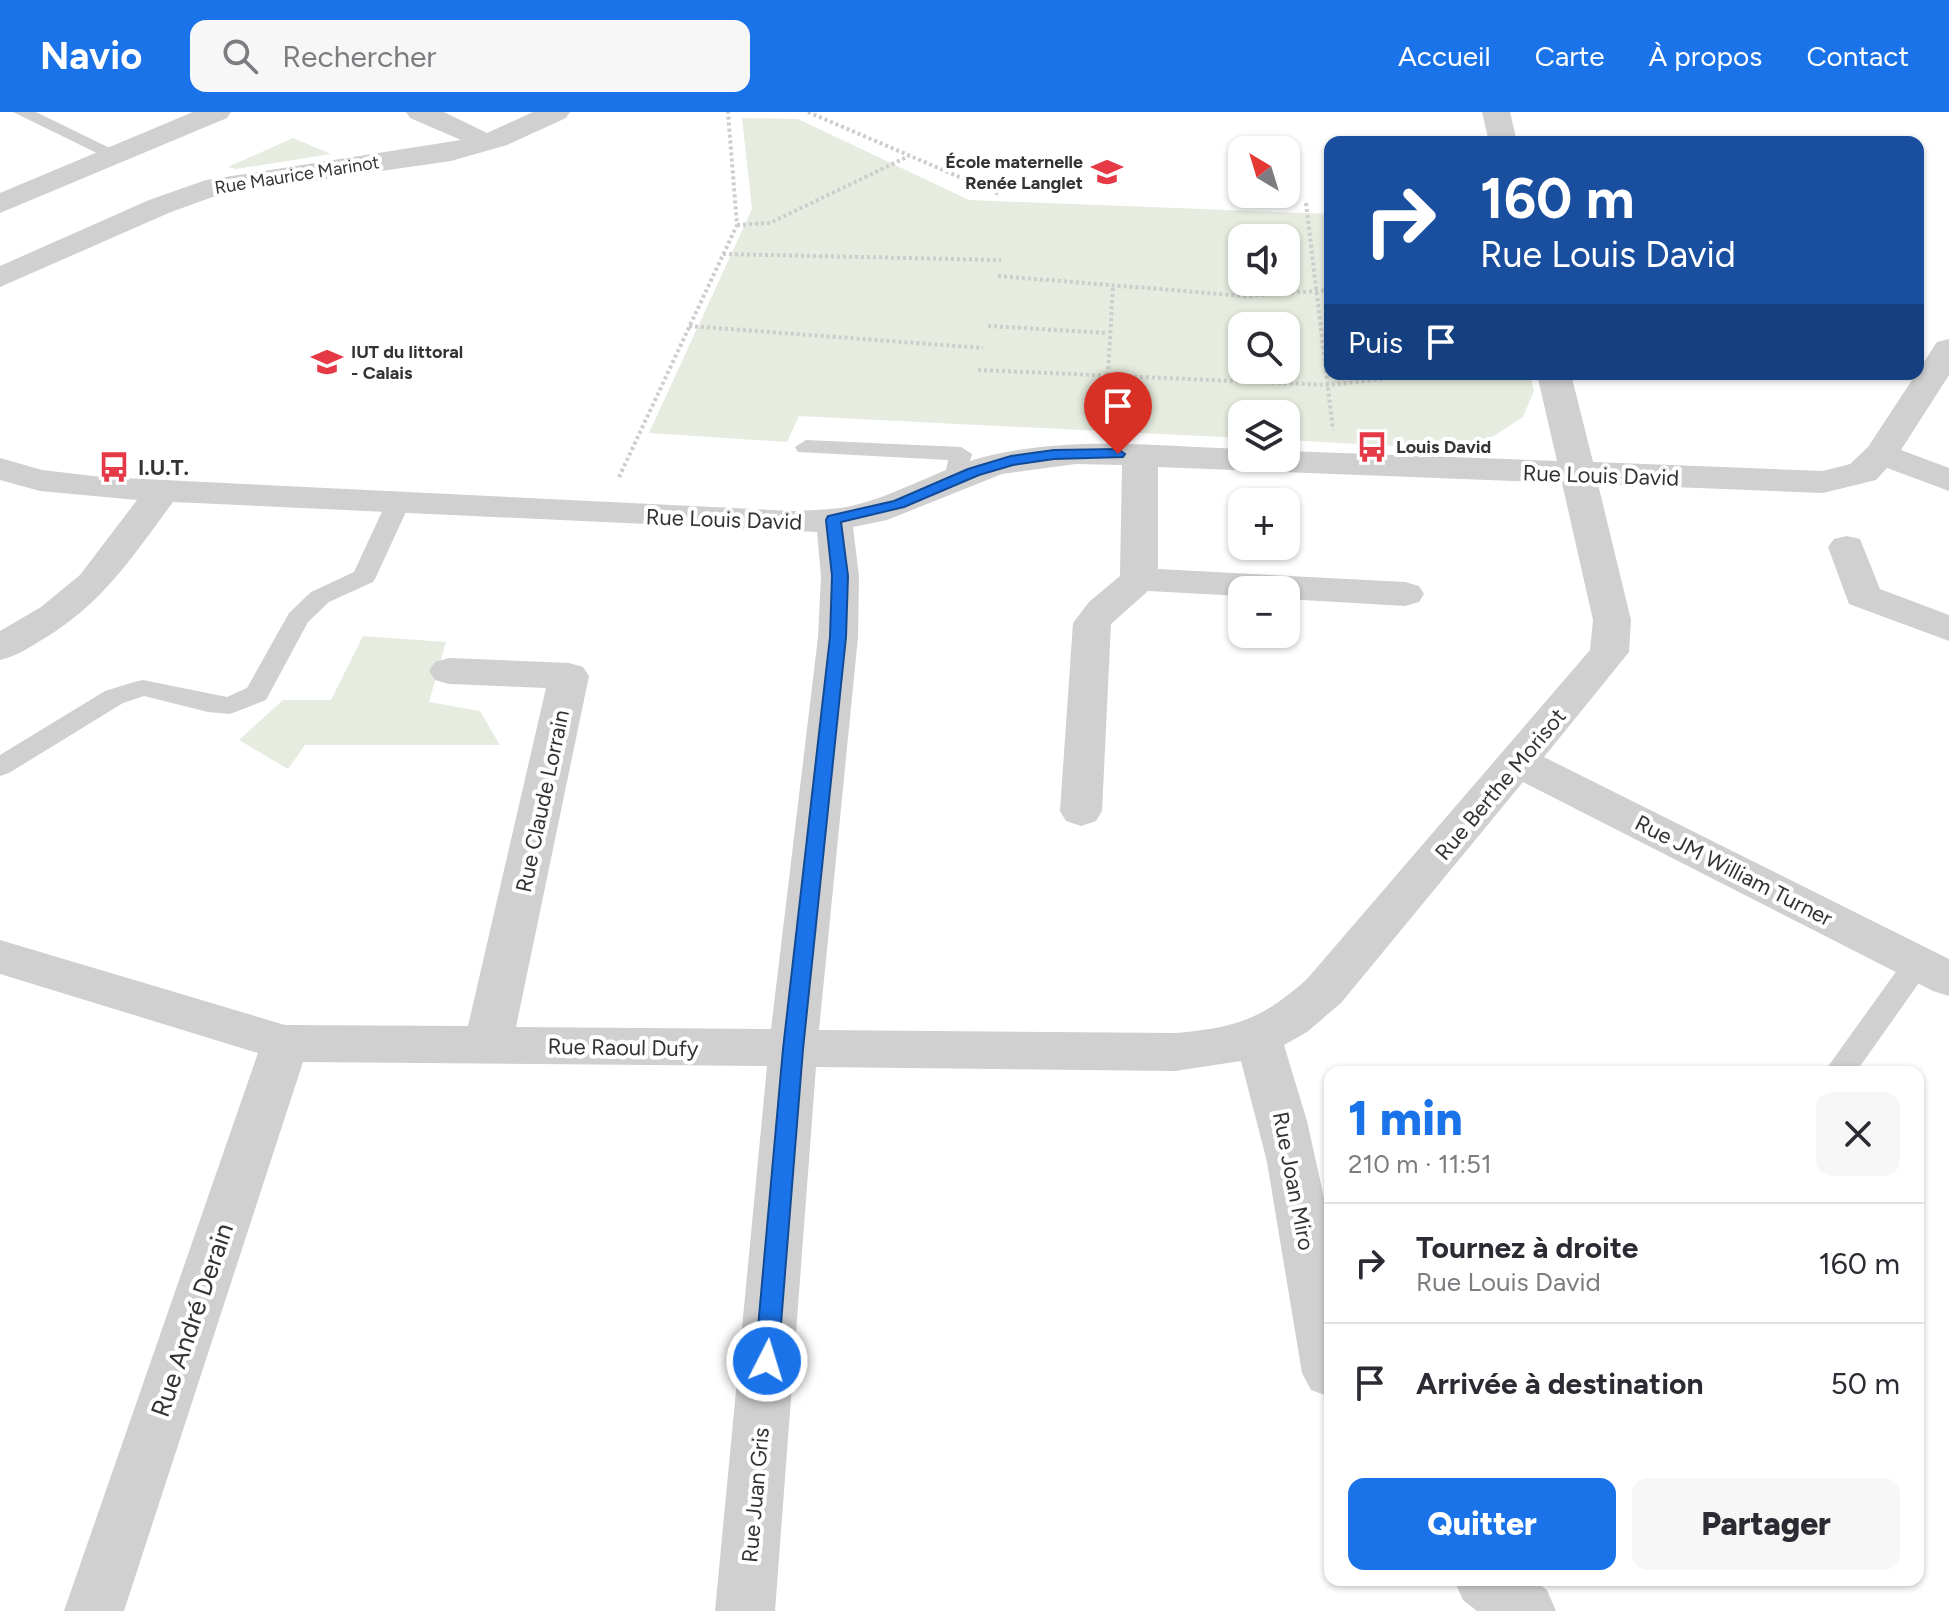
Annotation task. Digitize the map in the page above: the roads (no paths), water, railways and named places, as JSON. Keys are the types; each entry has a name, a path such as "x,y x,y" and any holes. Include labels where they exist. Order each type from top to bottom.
{"street":[{"path":"0,204 217,112"},
{"path":"420,112 468,132 483,144"},
{"name":"Rue Maurice Marinot","path":"0,278 160,206 216,186 414,158 483,144 556,112"},
{"path":"1496,112 1502,136"},
{"name":"Rue Louis David","path":"0,469 67,484 162,492 741,521 834,520 899,504 991,466 1032,457 1076,453 1823,482 1863,472 1881,454 1949,349"},
{"name":"Rue Berthe Morisot","path":"1258,1039 1282,1027 1324,991 1609,652 1612,620 1555,380"},
{"path":"1081,811 1092,623 1105,606 1123,595 1139,579 1140,454"},
{"path":"1881,454 1949,480"},
{"path":"0,648 55,615 93,583 162,492"},
{"name":"Rue Juan Gris","path":"745,1611 793,1049 841,606 834,520"},
{"path":"1847,547 1863,596 1949,629"},
{"path":"1139,579 1405,594"},
{"name":"Rue Claude Lorrain","path":"449,671 569,676 488,1045"},
{"name":"Rue JM William Turner","path":"1519,762 1934,971"},
{"name":"Rue Raoul Dufy","path":"0,957 285,1043 1175,1052 1230,1047 1258,1039"},
{"name":"Rue Joan Miro","path":"1258,1039 1277,1097 1290,1155 1324,1340"},
{"name":"Rue André Derain","path":"92,1606 285,1043"},
{"path":"1492,1586 1526,1611"}],"lane":[{"path":"22,112 115,155"},
{"path":"806,447 961,454 955,480"},
{"path":"0,767 114,697 143,688 208,704 230,706 257,694 298,618 320,597 364,577 398,503"},
{"path":"1845,1066 1934,971"}],"place":[{"name":"École maternelle Renée Langlet","path":"1107,172"},
{"name":"IUT du littoral - Calais","path":"327,362"},
{"name":"Louis David","path":"1372,447"},
{"name":"I.U.T.","path":"114,467"}]}
